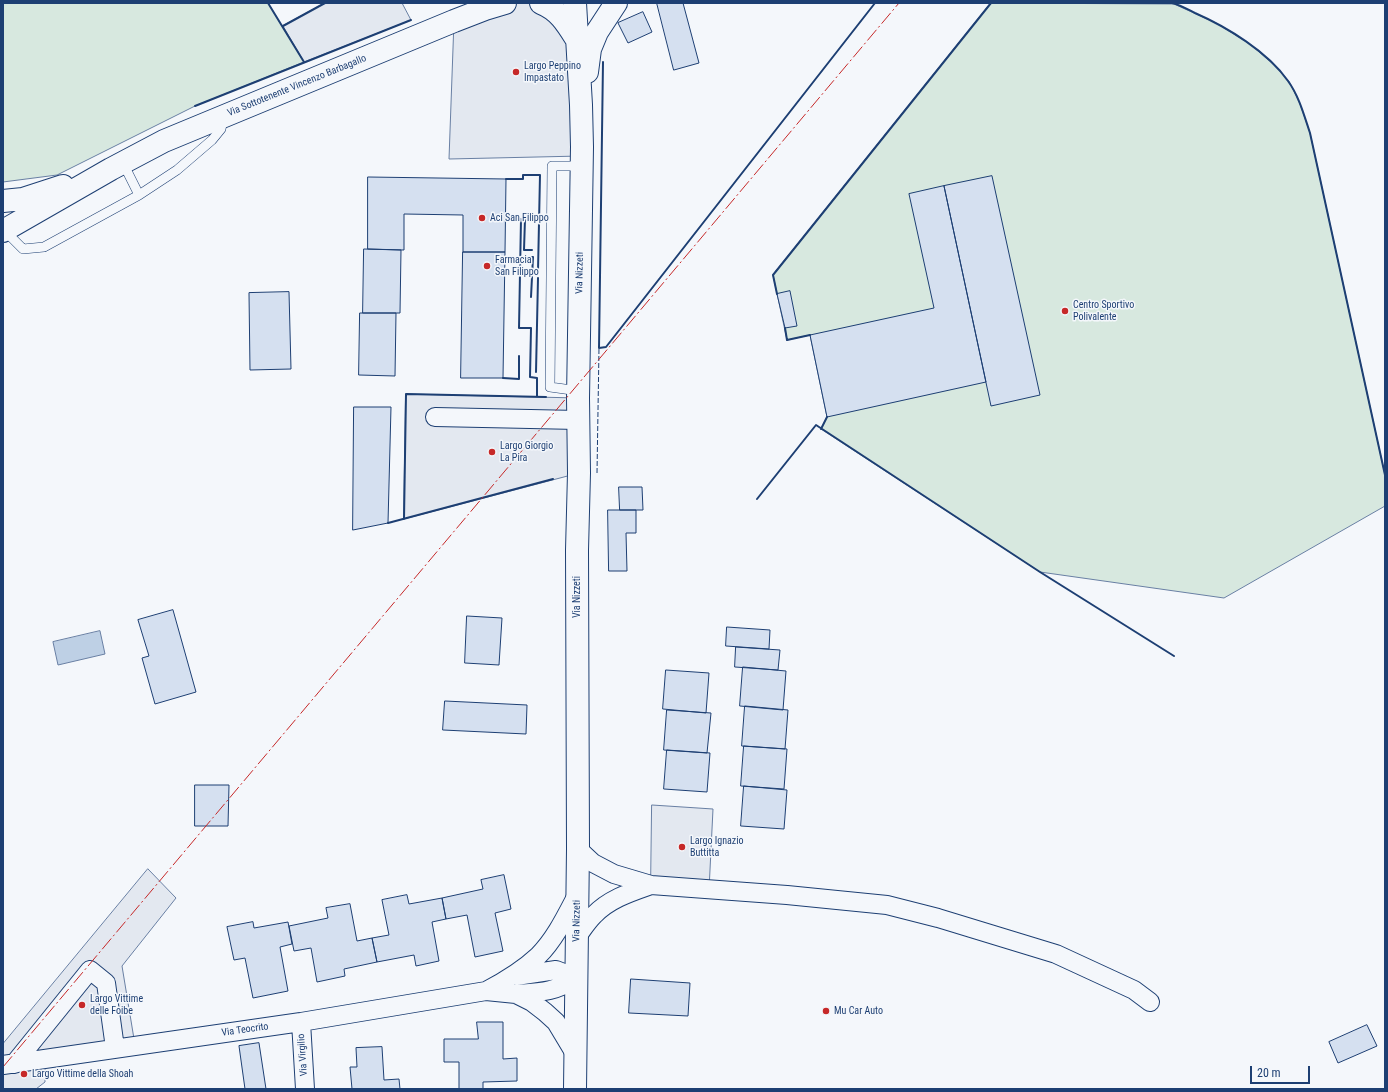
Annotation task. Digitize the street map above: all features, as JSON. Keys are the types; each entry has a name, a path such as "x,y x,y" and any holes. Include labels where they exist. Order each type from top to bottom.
{"street":[{"path":"541,3 555,10 566,22 577,40"},
{"path":"574,3 581,105"},
{"path":"581,105 590,49 597,32 616,3"},
{"name":"Via Sottotenente Vincenzo Barbagallo","path":"117,166 164,141 495,5"},
{"name":"Via Nizzeti","path":"575,1089 577,1057 577,550 581,105"},
{"path":"3,201 23,198 49,191 117,166"},
{"path":"4,231 117,166"},
{"path":"435,417 578,420"},
{"path":"578,849 593,863 614,874 652,885 787,895 887,905 938,918 1056,954 1134,990 1150,1002"},
{"path":"576,938 594,914 608,904 625,894 652,885"},
{"name":"Via Teocrito","path":"8,1064 301,1022 514,985 525,967 539,955 554,936 577,895"},
{"path":"8,1064 90,970 106,983 116,1048"},
{"path":"514,985 552,991 577,978"},
{"path":"514,985 556,1022 577,1057"},
{"name":"Via Virgilio","path":"301,1022 305,1089"}],"lane":[{"path":"4,231 23,249 44,247 138,195 177,170 212,140 221,129 224,116"},
{"path":"117,166 138,195"},
{"path":"579,391 550,386 552,166 581,166"}],"shaded area":[{"path":"3,3 268,3 304,62 195,106 57,175 3,182"},
{"path":"325,3 402,3 411,20 304,62 283,26"},
{"name":"Largo Peppino Impastato","path":"505,3 541,3 566,22 581,156 449,159 454,21"},
{"name":"Centro Sportivo Polivalente","path":"991,3 1174,4 1216,23 1250,44 1274,65 1289,81 1300,104 1310,133 1385,475 1385,506 1224,598 1040,572 821,429 827,417 810,335 787,340 773,275"},
{"name":"Largo Giorgio La Pira","path":"406,394 578,398 579,473 404,519"},
{"name":"Largo Ignazio Buttitta","path":"652,805 713,809 709,890 651,885"},
{"name":"Largo Vittime delle Foibe","path":"148,869 176,898 122,966 135,1045 45,1059 45,1082 36,1089 3,1089 3,1044"}],"water":[{"path":"100,631 105,654 58,665 53,642"}],"building":[{"path":"657,3 683,3 699,63 674,70"},
{"path":"643,12 652,32 628,43 618,23"},
{"path":"992,176 1040,395 991,406 944,186"},
{"path":"368,177 506,179 505,252 463,252 463,215 404,214 404,250 368,249"},
{"path":"944,186 986,382 827,417 810,335 934,308 909,194"},
{"path":"364,249 401,250 400,313 363,313"},
{"path":"463,252 505,252 503,378 461,378"},
{"path":"790,291 797,326 785,328 777,294"},
{"path":"289,292 291,369 250,370 249,293"},
{"path":"360,313 396,313 395,376 359,375"},
{"path":"354,407 391,407 388,523 353,530"},
{"path":"619,487 642,487 643,510 620,510"},
{"path":"608,510 636,510 636,533 626,533 627,571 609,571"},
{"path":"173,610 196,692 155,704 142,658 149,656 138,620"},
{"path":"467,616 502,618 499,665 465,663"},
{"path":"727,627 770,630 769,649 726,646"},
{"path":"736,647 780,650 778,670 735,667"},
{"path":"743,667 786,671 783,710 740,706"},
{"path":"666,670 709,673 706,713 663,709"},
{"path":"445,701 527,705 526,734 443,730"},
{"path":"745,706 788,710 785,749 742,746"},
{"path":"667,710 711,713 707,753 664,750"},
{"path":"744,746 787,749 784,789 741,786"},
{"path":"667,750 710,753 707,792 664,789"},
{"path":"195,785 229,785 228,826 195,826"},
{"path":"744,786 787,790 784,829 741,826"},
{"path":"504,875 511,909 495,913 503,951 475,957 467,915 446,919 442,898 483,889 481,880"},
{"path":"407,895 409,904 442,898 446,919 432,922 439,961 416,966 414,955 377,962 372,938 389,935 382,900"},
{"path":"350,904 357,941 372,938 377,962 344,969 345,976 317,982 311,948 294,951 289,926 328,918 326,908"},
{"path":"253,922 254,928 288,922 292,944 280,947 288,991 253,998 245,958 234,960 227,927"},
{"path":"631,979 690,983 688,1016 629,1013"},
{"path":"477,1022 503,1022 503,1059 517,1058 517,1081 483,1082 483,1089 459,1089 459,1062 444,1062 444,1039 478,1039"},
{"path":"1367,1025 1377,1046 1338,1063 1329,1042"},
{"path":"259,1043 266,1089 245,1089 239,1046"},
{"path":"382,1047 384,1080 399,1079 400,1089 352,1089 350,1067 357,1067 356,1048"}],"fence":[{"path":"597,473 599,348"}],"wall":[{"path":"268,3 304,62"},
{"path":"283,26 325,3"},
{"path":"603,62 599,348 606,347 875,3"},
{"path":"777,294 773,275 991,3"},
{"path":"1172,3 1184,7 1220,25 1258,50 1280,70 1292,87 1298,99 1310,133 1385,475"},
{"path":"195,106 411,20"},
{"path":"506,179 523,179 523,175 540,175 538,271"},
{"path":"505,219 521,219 519,328 531,328 530,377 537,378 537,397"},
{"path":"525,219 524,250 532,250"},
{"path":"527,257 533,257 531,297"},
{"path":"536,372 538,278"},
{"path":"785,328 787,340 810,335"},
{"path":"503,378 519,379 519,356"},
{"path":"404,519 406,394 546,397"},
{"path":"821,429 827,417"},
{"path":"757,499 816,425 1040,572 1174,656"},
{"path":"388,523 553,479"}],"power":[{"path":"3,1067 899,3"}],"place":[{"name":"Largo Peppino Impastato","path":"516,72"},
{"name":"Aci San Filippo","path":"482,218"},
{"name":"Farmacia San Filippo","path":"487,266"},
{"name":"Centro Sportivo Polivalente","path":"1065,311"},
{"name":"Largo Giorgio La Pira","path":"492,452"},
{"name":"Largo Ignazio Buttitta","path":"682,847"},
{"name":"Largo Vittime delle Foibe","path":"82,1005"},
{"name":"Mu Car Auto","path":"826,1011"},
{"name":"Largo Vittime della Shoah","path":"24,1074"}]}
